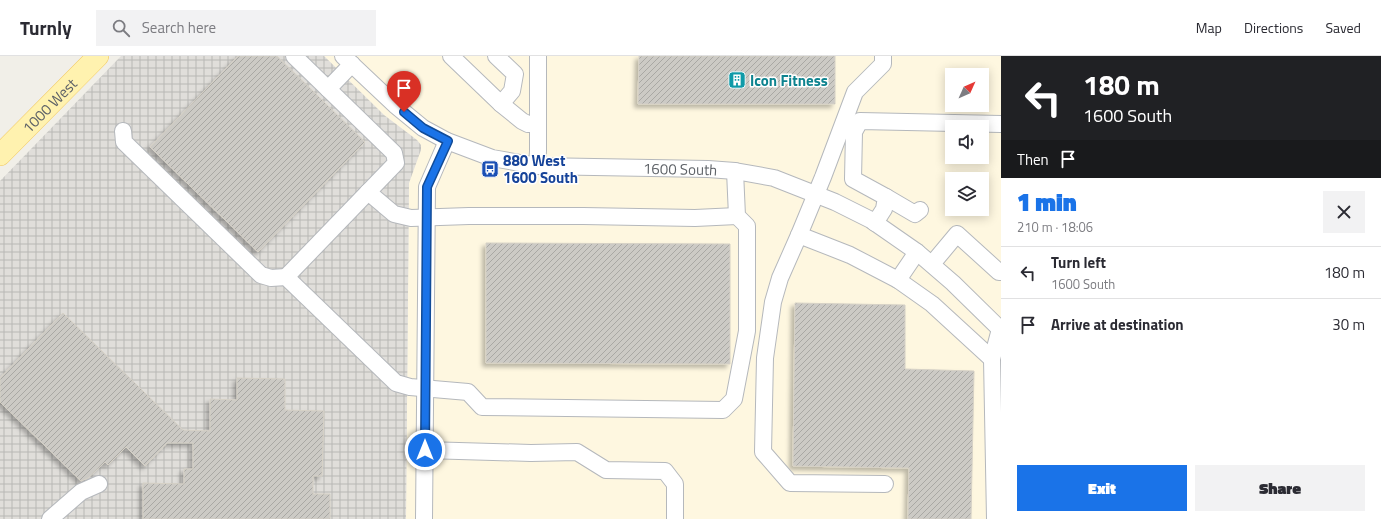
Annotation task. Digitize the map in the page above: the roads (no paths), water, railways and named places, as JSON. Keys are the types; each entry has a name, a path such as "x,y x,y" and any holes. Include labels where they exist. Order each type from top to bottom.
{"main road":[{"name":"1000 West","path":"0,155 98,56"}],"street":[{"path":"123,131 124,142 261,275 271,278 286,276 396,163 394,153 294,56"},
{"path":"451,56 501,104 522,121 528,124 538,124"},
{"path":"496,56 514,74 512,91 501,104"},
{"path":"537,166 538,56"},
{"path":"883,56 883,64 855,92 799,235 780,278 773,302 765,358 763,452 790,483 885,484"},
{"path":"328,89 347,60"},
{"name":"1600 South","path":"347,60 423,128 448,141 492,158 537,166 708,169 735,171 774,178 835,202 875,223 917,252 953,283 1001,329"},
{"path":"920,210 915,214 853,178 854,132 860,121 1001,124"},
{"path":"424,519 427,187 448,141"},
{"path":"286,276 396,383 410,387 468,392 482,407 723,410 734,399 747,330 747,226 737,216 735,171"},
{"path":"368,192 394,214 411,218 427,216 695,218 737,216"},
{"path":"875,223 884,209 886,197"},
{"path":"932,264 957,234 999,272 1001,272"},
{"path":"799,235 850,254 898,280 932,304 992,359"},
{"path":"898,280 917,252"},
{"path":"995,519 997,415 992,359 1001,329"},
{"path":"425,450 531,453 577,452 606,470 665,471 675,484 675,519"},
{"path":"50,519 81,492 99,484"}],"place":[{"name":"Icon Fitness","path":"737,80"},
{"name":"880 West 1600 South","path":"490,169"}]}
